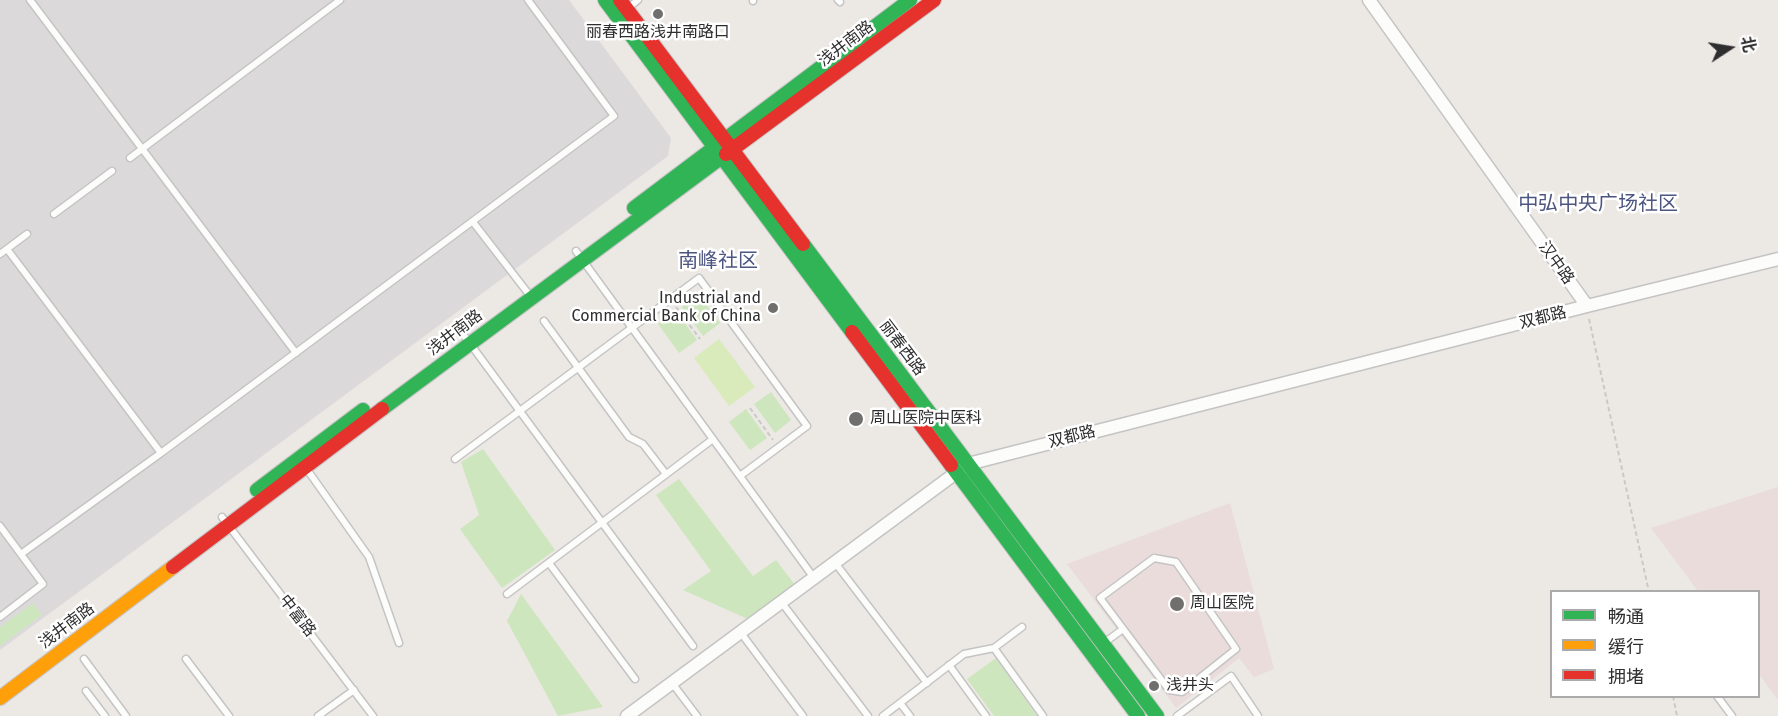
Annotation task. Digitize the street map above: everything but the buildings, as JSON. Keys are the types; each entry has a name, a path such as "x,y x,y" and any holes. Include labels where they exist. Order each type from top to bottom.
{"street":[{"name":"丽春西路","path":"605,0 723,148 963,468 1103,644 1157,716"},
{"name":"浅井南路","path":"723,148 910,0"},
{"name":"汉中路","path":"1369,0 1587,306"},
{"name":"浅井南路","path":"0,684 225,521 723,148 927,2"},
{"name":"丽春西路","path":"628,3 723,148"},
{"path":"1587,306 1778,259"},
{"name":"双都路","path":"627,716 836,564 963,468 1587,306"},
{"name":"丽春西路","path":"963,468 1138,716"},
{"name":"浅井南路","path":"0,698 225,521"}],"lane":[{"path":"30,0 296,353"},
{"path":"130,158 340,0"},
{"path":"21,554 161,453 614,116 528,0"},
{"path":"54,214 112,171"},
{"path":"473,222 528,294"},
{"path":"0,254 27,234"},
{"path":"7,249 161,453"},
{"path":"579,255 815,579"},
{"path":"455,459 699,278 807,426 740,476"},
{"path":"544,321 629,437 643,444 666,474"},
{"path":"467,338 693,646"},
{"path":"507,594 712,439"},
{"path":"302,463 369,557 399,643"},
{"name":"中富路","path":"225,521 372,716"},
{"path":"0,526 44,584 0,617"},
{"path":"1155,558 1176,562 1236,649 1182,692 1174,693 1123,629 1100,598 1155,558"},
{"path":"549,563 635,679"},
{"path":"836,564 927,682"},
{"path":"782,603 868,716"},
{"path":"883,716 964,654 994,648 1022,627"},
{"path":"1103,644 1123,629"},
{"path":"741,633 803,716"},
{"path":"994,648 1043,716"},
{"path":"84,659 126,716"},
{"path":"186,659 229,716"},
{"path":"950,665 986,716"},
{"path":"1177,716 1231,676 1258,716"},
{"path":"672,683 697,716"},
{"path":"318,716 354,690"},
{"path":"86,691 105,716"},
{"path":"1718,698 1732,716"},
{"path":"900,703 910,716"}],"path":[{"path":"670,300 700,339"},
{"path":"1587,306 1649,590"},
{"path":"750,408 778,447"},
{"path":"1672,698 1677,716"}],"shaded area":[{"path":"0,0 569,0 671,138 668,156 0,650"},
{"path":"1778,487 1777,699 1760,675 1760,590 1697,590 1651,528"},
{"name":"周山医院","path":"1230,503 1274,669 1254,677 1239,658 1176,708 1067,564"}],"green space":[{"path":"699,295 720,323 703,336 682,307"},
{"path":"676,311 697,340 679,353 658,324"},
{"path":"719,339 755,387 729,406 694,358"},
{"path":"771,392 791,420 775,433 754,404"},
{"path":"746,409 767,438 750,450 729,422"},
{"path":"483,449 555,550 502,588 460,529 479,515 461,462"},
{"path":"679,479 753,576 776,560 795,585 750,620 683,590 711,571 656,495"},
{"path":"521,594 603,707 558,716 507,621"},
{"path":"33,603 42,615 0,646 0,627"},
{"path":"996,658 1037,716 994,716 967,679"}],"traffic: fast":[{"path":"605,0 852,332"},
{"path":"634,208 910,0"},
{"path":"382,409 726,154"},
{"path":"803,244 1157,716"},
{"path":"257,490 363,410"},
{"path":"951,465 1138,716"}],"traffic: slow":[{"path":"0,698 173,567"}],"traffic: jam":[{"path":"620,0 803,244"},
{"path":"726,154 934,0"},
{"path":"852,332 951,465"},
{"path":"173,567 382,409"}],"place":[{"name":"丽春西路浅井南路口","path":"658,14"},
{"name":"Industrial and Commercial Bank of China","path":"773,308"},
{"name":"周山医院中医科","path":"856,419"},
{"name":"周山医院","path":"1177,604"},
{"name":"浅井头","path":"1154,686"}],"district":[{"name":"中弘中央广场社区","path":"1598,204"},
{"name":"南峰社区","path":"718,261"}]}
